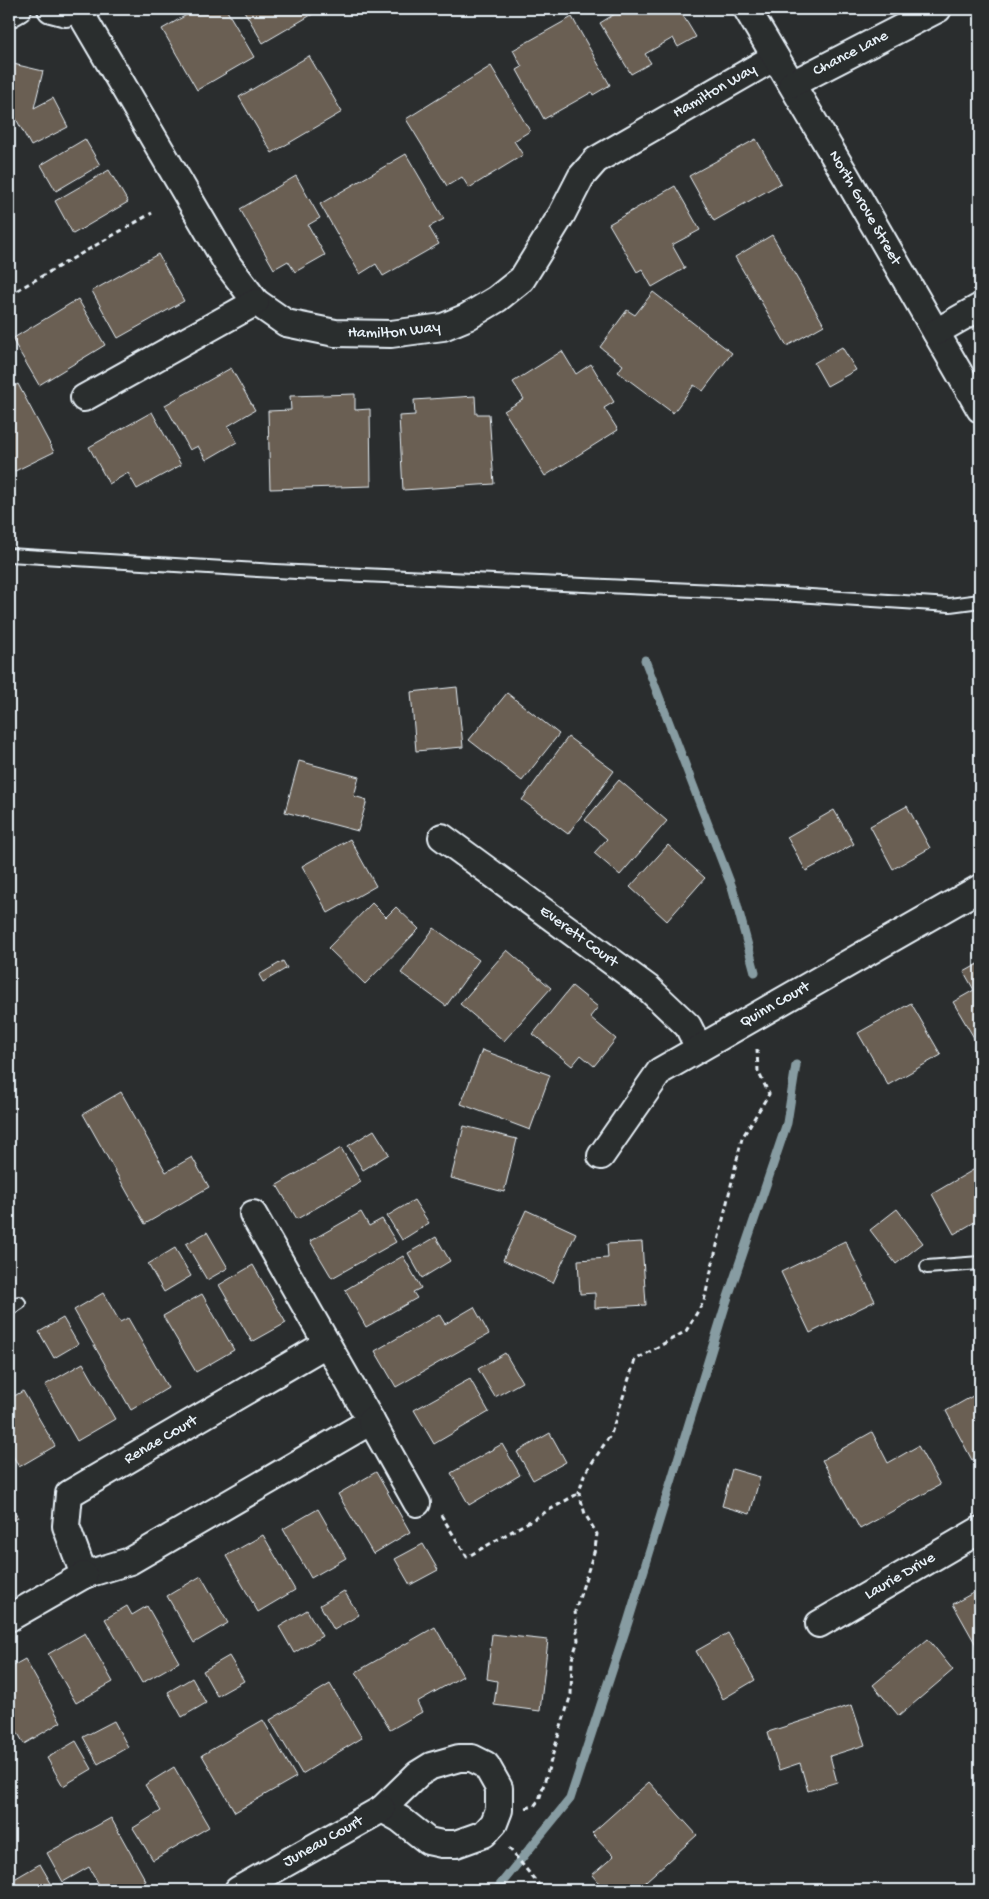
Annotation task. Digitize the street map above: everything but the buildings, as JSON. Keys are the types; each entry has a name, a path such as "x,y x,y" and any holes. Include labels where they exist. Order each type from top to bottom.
{"street":[{"path":"9,14 18,9"},
{"path":"51,9 66,13 77,9"},
{"name":"Hamilton Way","path":"77,9 228,265 256,302 286,323 335,333 391,334 443,327 467,317 497,299 522,279 562,214 581,177 596,160 775,57"},
{"name":"North Grove Street","path":"747,9 980,409"},
{"name":"Chance Lane","path":"792,84 938,9"},
{"path":"84,398 256,302"},
{"path":"936,332 980,307"},
{"name":"Everett Court","path":"442,837 648,988 688,1026 699,1048"},
{"name":"Quinn Court","path":"601,1156 660,1071 980,888"},
{"path":"253,1214 371,1421 427,1506"},
{"name":"Renae Court","path":"84,1575 66,1526 69,1494 326,1344"},
{"path":"9,1618 84,1575 130,1562 371,1421"},
{"name":"Laurie Drive","path":"819,1624 980,1530"},
{"name":"Juneau Court","path":"238,1890 382,1809"}],"lane":[{"path":"9,555 285,571 780,594 950,605 980,601"},
{"path":"926,1267 980,1263"}],"path":[{"path":"9,295 152,213"},
{"path":"523,1808 534,1806 539,1800 571,1694 572,1659 578,1640 575,1611 595,1549 597,1534 586,1514 579,1493 584,1476 611,1434 635,1360 686,1331 704,1301 742,1138 769,1094 758,1072 757,1049"},
{"path":"427,1506 467,1557 579,1493"},
{"path":"509,1849 543,1890"}],"waterway":[{"path":"645,660 733,890 755,972"},
{"path":"496,1890 570,1799 628,1622 726,1303 787,1123 796,1065"}]}
